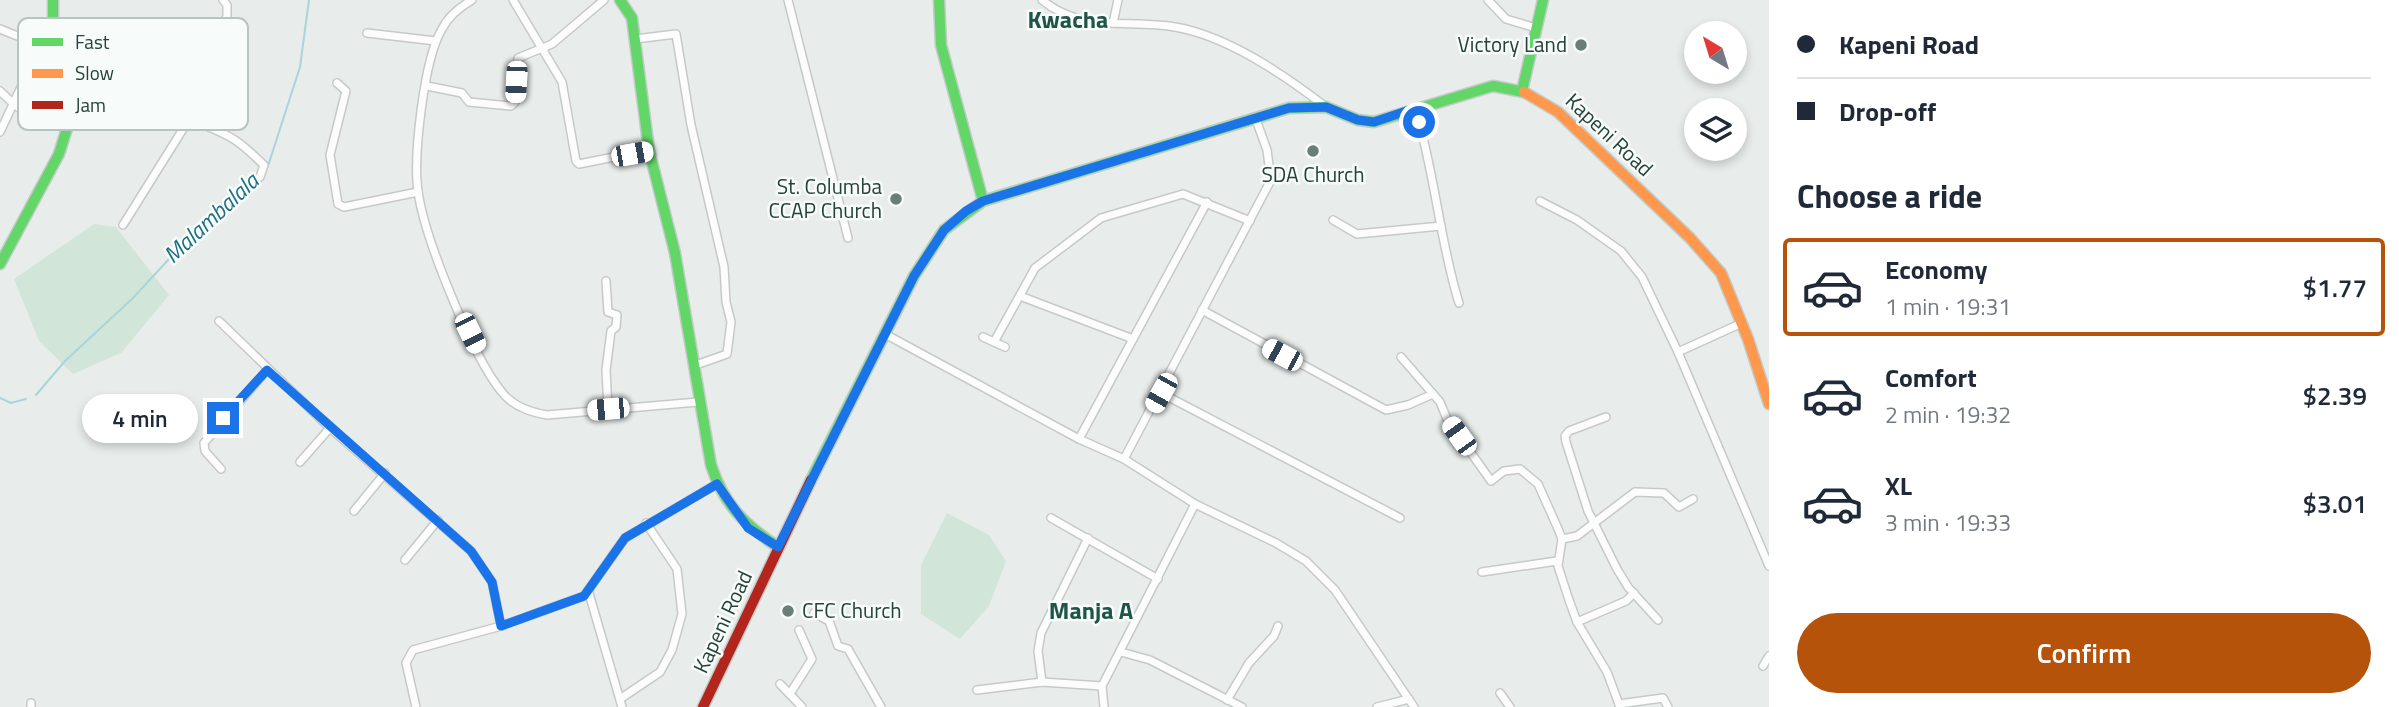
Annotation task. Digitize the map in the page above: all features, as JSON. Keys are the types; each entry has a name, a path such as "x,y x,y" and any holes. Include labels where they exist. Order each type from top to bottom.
{"main road":[{"path":"51,18 53,0"},
{"path":"620,0 632,18 649,150 676,253 698,402 717,484 748,528 778,547"},
{"path":"939,0 941,44 983,201"},
{"path":"1522,91 1543,0"},
{"name":"Kapeni Road","path":"703,707 761,590 778,547 885,334 940,234 966,211 983,201 1255,117 1289,108 1326,107 1358,120 1374,122 1493,86 1522,91 1571,123 1690,238 1721,273 1742,323 1769,404"},
{"path":"0,264 59,154 66,130"}],"street":[{"path":"223,0 227,5 225,18"},
{"path":"472,0 449,18 436,41 426,86 415,168 418,192 437,257 460,313 501,392 522,408 547,415 698,402"},
{"path":"513,0 562,82 576,161 579,164 649,150"},
{"path":"426,86 462,93 469,102 511,106 515,103 518,58 543,49 604,0"},
{"path":"788,0 848,238"},
{"path":"1042,0 1080,21 1174,27 1195,32 1249,58 1326,107"},
{"path":"1113,23 1118,0"},
{"path":"1488,0 1506,19 1536,28"},
{"path":"0,29 18,36"},
{"path":"367,33 436,41"},
{"path":"635,39 676,34 691,125 723,267 726,302 732,322 727,354 693,366"},
{"path":"337,83 346,91 330,155 338,204 344,208 418,192"},
{"path":"0,91 18,107"},
{"path":"0,132 18,97"},
{"path":"1415,108 1424,134 1459,303"},
{"path":"1124,459 1271,180 1267,150 1255,117"},
{"path":"123,225 182,130"},
{"path":"212,130 233,138 264,165 260,177"},
{"path":"994,342 1035,268 1101,218 1172,196 1189,195 1250,221"},
{"path":"1540,201 1577,220 1621,251 1649,290 1769,566"},
{"path":"1079,439 1207,202"},
{"path":"1333,220 1357,234 1441,226"},
{"path":"606,281 608,312 617,315 608,350 608,409"},
{"path":"1020,296 1133,339"},
{"path":"1202,310 1386,410 1408,405 1433,394"},
{"path":"219,321 330,428 385,473 471,551 492,582 501,626"},
{"path":"1678,352 1742,323"},
{"path":"885,334 1079,439 1124,459 1195,504 1276,543 1306,561 1335,590 1414,707"},
{"path":"982,337 1005,347"},
{"path":"1401,357 1433,394 1491,481 1504,471 1520,470 1538,484 1562,539 1558,561 1577,622 1607,672 1619,706 1663,698 1668,707"},
{"path":"221,469 205,451 204,443 267,370"},
{"path":"1161,393 1400,518"},
{"path":"1606,417 1569,431 1565,436 1583,496 1617,569 1658,620"},
{"path":"300,462 330,428"},
{"path":"354,511 385,473"},
{"path":"416,707 406,663 413,650 501,626 576,601 584,596 618,545 646,523 717,484"},
{"path":"1562,539 1577,536 1635,492 1664,493 1679,507 1693,499"},
{"path":"1104,707 1102,686 1195,504"},
{"path":"1051,518 1158,579"},
{"path":"405,560 438,520"},
{"path":"588,589 621,703 660,672 672,650 682,614 677,569 646,523"},
{"path":"1042,682 1038,651 1041,633 1088,538"},
{"path":"1482,572 1558,561"},
{"path":"1577,622 1626,601 1634,593"},
{"path":"814,613 829,621 838,646 848,649 853,656 881,707"},
{"path":"1227,700 1248,663 1273,636 1278,626"},
{"path":"791,692 812,659 799,630"},
{"path":"1121,652 1150,660 1241,707"},
{"path":"1763,666 1769,656"},
{"path":"977,690 1042,682 1102,686"},
{"path":"780,684 791,692 802,707"},
{"path":"1500,692 1510,707"},
{"path":"1377,707 1409,699"}],"green space":[{"path":"94,224 116,227 169,295 121,353 73,374 39,341 14,279"},
{"path":"947,513 989,535 1006,561 989,606 960,639 921,614 921,565"}],"waterway":[{"name":"Malambalala","path":"268,166 300,67 309,0"},
{"name":"Malambalala","path":"36,395 65,361 133,298 217,207 258,174"},
{"name":"Malambalala","path":"0,398 11,403 26,399"}],"traffic: fast":[{"path":"53,0 53,18"},
{"path":"620,0 632,18 649,150 675,253 711,465 722,491 737,512 778,547"},
{"path":"939,0 941,45 983,201"},
{"path":"1522,91 1543,0"},
{"path":"811,480 914,276 944,230 983,201 1289,108 1326,107 1358,120 1374,122 1493,86 1524,92"},
{"path":"0,264 59,154 66,130"}],"traffic: slow":[{"path":"1524,92 1558,112 1690,238 1721,273 1748,339 1769,404"}],"traffic: jam":[{"path":"703,707 811,480"}],"place":[{"name":"Victory Land","path":"1581,45"},
{"name":"SDA Church","path":"1313,151"},
{"name":"St. Columba CCAP Church","path":"896,199"},
{"name":"CFC Church","path":"788,611"}],"district":[{"name":"Kwacha","path":"1068,20"},
{"name":"Manja A","path":"1091,611"}],"route":[{"path":"223,418 267,370 471,551 492,582 501,626 584,596 605,562 625,538 646,523 717,484 748,528 778,547 844,410 898,312 914,276 940,234 966,211 983,201 1289,108 1326,107 1358,120 1374,122 1415,108 1419,122"}]}
